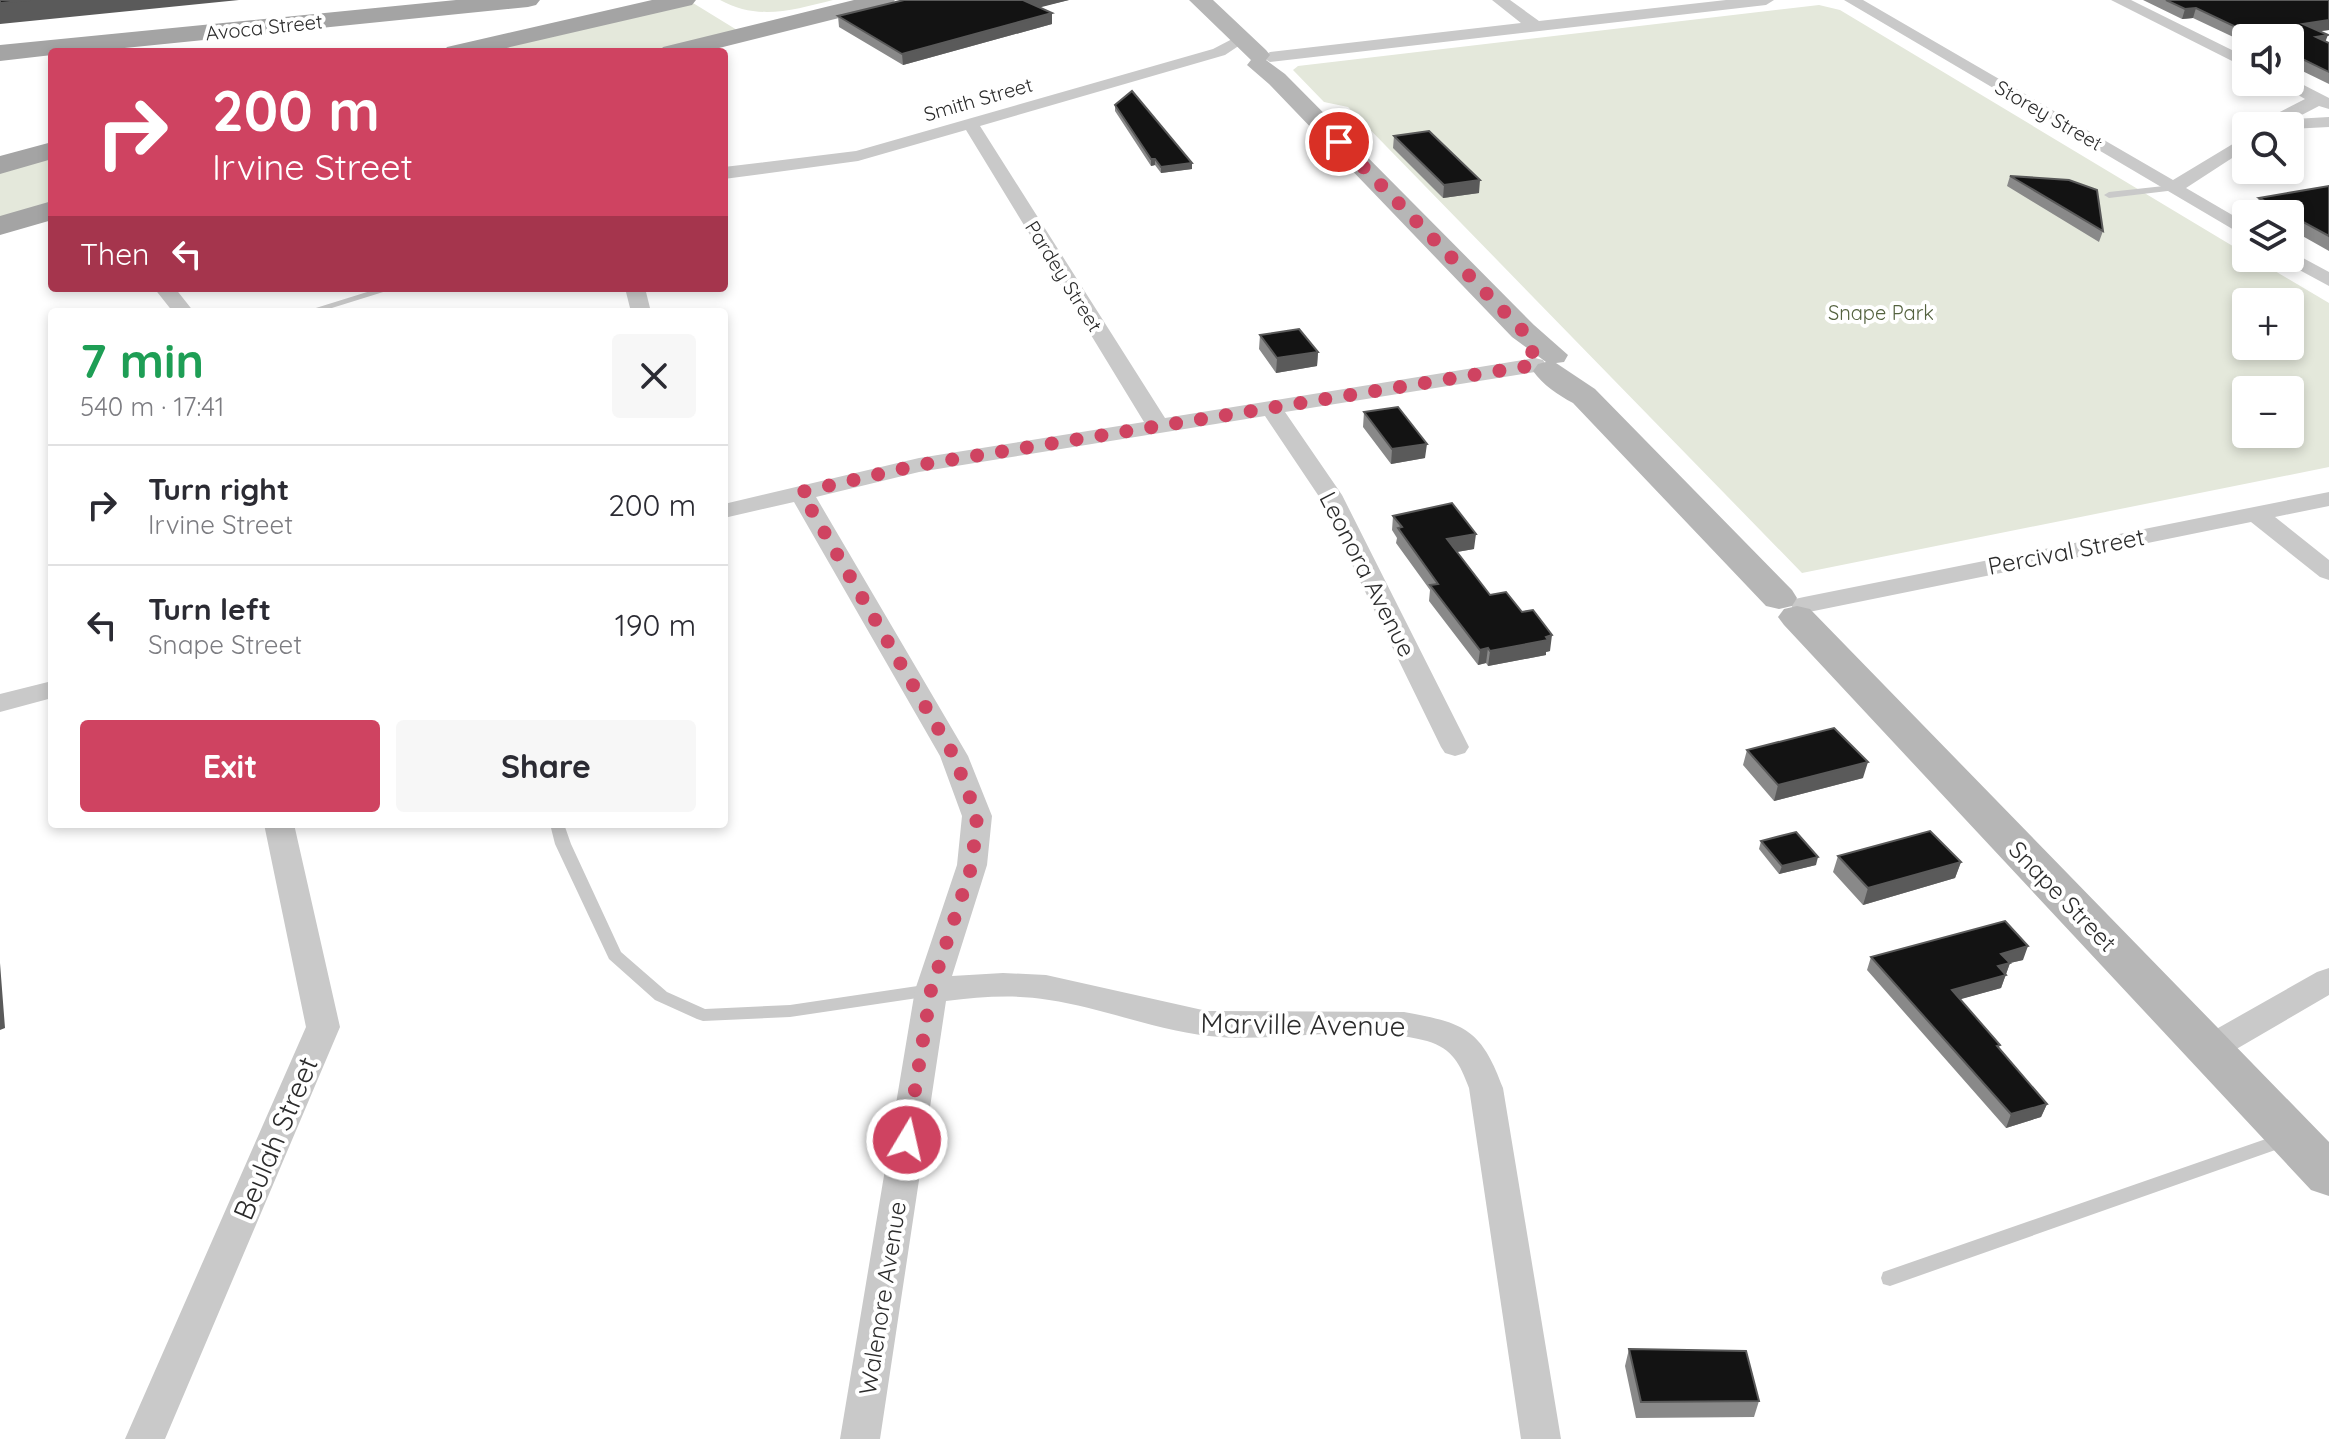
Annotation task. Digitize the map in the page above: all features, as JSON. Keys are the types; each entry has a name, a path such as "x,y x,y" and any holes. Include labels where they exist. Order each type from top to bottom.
{"main road":[{"name":"Avoca Street","path":"0,53 434,0"},
{"name":"Avoca Street","path":"0,43 528,0"},
{"path":"733,14 769,17 848,0"},
{"path":"688,48 883,0"},
{"path":"472,48 641,6 699,1"},
{"path":"0,165 48,151"},
{"path":"0,226 48,211"}],"street":[{"name":"Snape Street","path":"1200,0 1550,363 1793,607 2329,1175"},
{"path":"1500,0 1536,27"},
{"name":"Smith Street","path":"728,172 858,156 971,125 1257,56 1766,0"},
{"name":"Storey Street","path":"1852,0 2232,223"},
{"path":"2119,0 2232,56"},
{"path":"2304,92 2324,102"},
{"path":"2302,112 2324,102"},
{"path":"2304,124 2329,122"},
{"name":"Pardey Street","path":"971,125 1158,426"},
{"path":"2173,188 2232,150"},
{"path":"2304,265 2329,280"},
{"path":"167,292 181,308"},
{"path":"728,510 919,465 1550,363"},
{"name":"Leonora Avenue","path":"1270,407 1330,495 1455,747"},
{"name":"Walenore Avenue","path":"801,492 954,756 977,816 972,865 931,990 860,1439"},
{"name":"Percival Street","path":"1793,607 2329,499"},
{"path":"2255,513 2329,572"},
{"path":"0,703 48,690"},
{"name":"Beulah Street","path":"145,1439 323,1027 280,828"},
{"path":"2209,1049 2329,980"},
{"name":"Marville Avenue","path":"931,990 980,985 1048,988 1190,1022 1231,1025 1389,1023 1423,1027 1457,1039 1476,1059 1486,1088 1541,1439"}],"lane":[{"path":"2109,195 2173,188"},
{"path":"322,308 377,292"},
{"path":"558,828 615,955 661,996 703,1015 790,1011 931,990"},
{"path":"1890,1278 2293,1137"}],"green space":[{"path":"720,0 833,0 790,10 762,12"},
{"path":"693,3 737,30 663,48 492,48"},
{"name":"Snape Park","path":"1819,5 1840,10 2232,246 2232,272 2277,272 2304,288 2232,288 2232,360 2304,360 2304,288 2329,303 2329,467 1802,573 1348,107 1324,102 1293,70 1298,66"},
{"path":"48,158 48,206 0,221 0,172"}],"building":[{"path":"0,0 30,0 0,3"},
{"path":"904,0 1027,0 1052,13 902,54 838,16"},
{"path":"2166,0 2329,0 2329,20 2303,24 2232,25 2196,8 2185,9"},
{"path":"2304,24 2328,35 2316,37 2329,43 2329,72 2304,60"},
{"path":"1132,91 1192,163 1161,167 1155,159 1151,159 1115,105"},
{"path":"1429,131 1480,180 1444,185 1394,136"},
{"path":"2010,176 2069,180 2097,190 2103,231"},
{"path":"2329,186 2329,236 2304,222 2304,200 2259,198"},
{"path":"1299,329 1318,352 1277,358 1260,335"},
{"path":"1398,407 1427,444 1392,449 1364,412"},
{"path":"1452,503 1476,534 1447,539 1490,595 1506,592 1522,612 1533,610 1552,635 1546,637 1548,640 1490,651 1488,648 1480,650 1430,585 1438,584 1398,528 1402,527 1393,516"},
{"path":"1834,728 1868,762 1778,785 1747,750"},
{"path":"1930,831 1961,862 1868,888 1838,856"},
{"path":"1796,832 1818,857 1782,866 1761,841"},
{"path":"2005,921 2028,946 2001,954 2010,963 1998,966 2006,975 1952,990 2047,1104 2011,1114 1871,957"},
{"path":"1629,1349 1746,1351 1759,1401 1641,1402"}],"route":[{"path":"907,1140 931,990 972,865 977,816 954,756 801,492 860,476 919,465 1535,365 1536,357 1525,342 1523,331 1339,142"}]}
